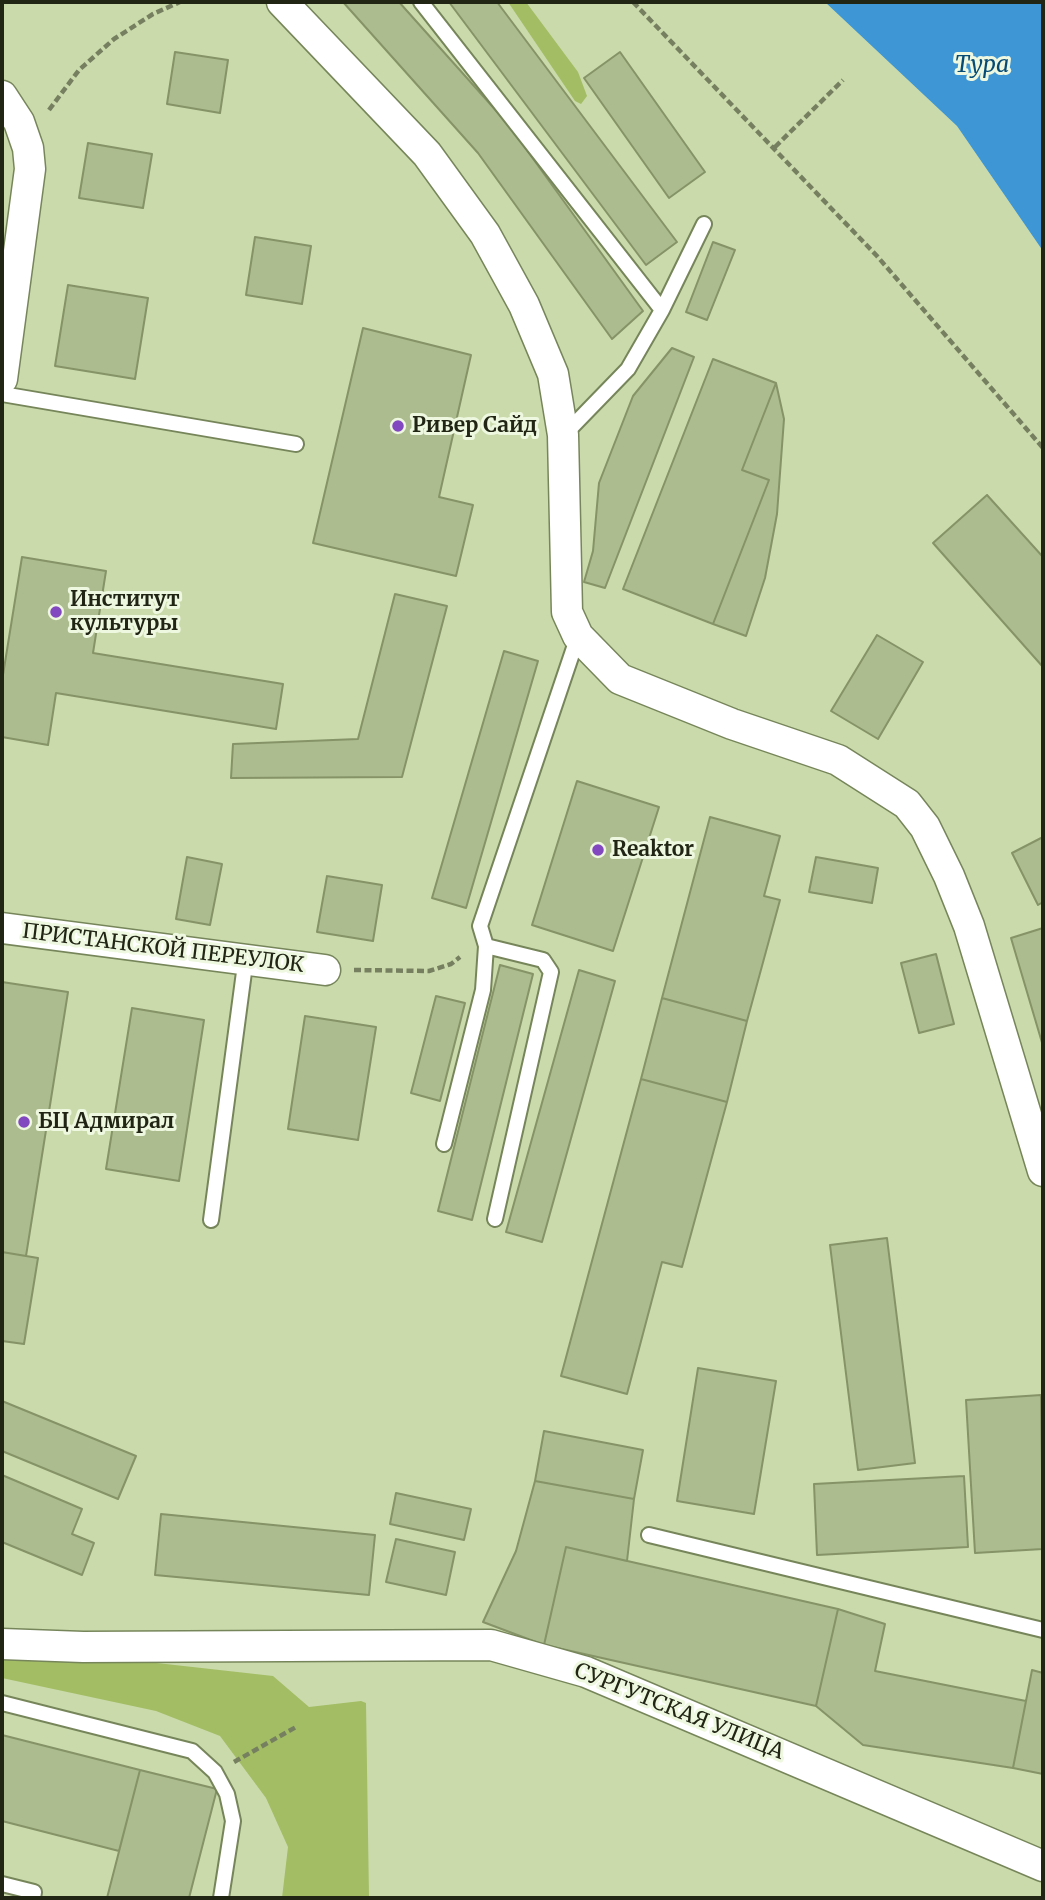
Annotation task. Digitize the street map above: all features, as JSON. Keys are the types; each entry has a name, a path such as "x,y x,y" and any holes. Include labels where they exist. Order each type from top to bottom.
{"street":[{"path":"282,2 427,154 485,234 524,305 553,374 564,435 567,612 578,636 620,678 732,724 838,760 907,804 925,827 969,926 1043,1171"},
{"path":"2,96 19,122 28,148 30,169 2,379"},
{"name":"ПРИСТАНСКОЙ ПЕРЕУЛОК","path":"2,928 246,957 325,970"},
{"name":"СУРГУТСКАЯ УЛИЦА","path":"2,1644 83,1647 491,1645 586,1672 1043,1866"}],"lane":[{"path":"421,2 662,310"},
{"path":"564,435 628,369 662,310 704,224"},
{"path":"2,394 296,444"},
{"path":"444,1144 482,990 486,946 480,926 578,636"},
{"path":"486,946 543,960 551,972 495,1219"},
{"path":"211,1220 246,957"},
{"path":"649,1535 1043,1630"},
{"path":"2,1703 192,1751 215,1772 227,1794 233,1821 221,1898"},
{"path":"2,1884 34,1892 33,1898"}],"path":[{"path":"28,148 50,107 79,70 114,39 153,14 180,2"},
{"path":"633,2 877,256 1043,448"},
{"path":"775,147 843,80"},
{"path":"325,970 429,971 451,964 472,947 480,926"},
{"path":"233,1763 296,1727"}],"green space":[{"path":"508,2 526,2 578,72 587,96 581,104 575,101"},
{"path":"103,1657 273,1676 309,1707 361,1701 366,1703 369,1898 282,1898 288,1847 266,1798 220,1736 156,1711 2,1678 2,1659"}],"water":[{"name":"Тура","path":"825,2 1043,2 1043,251 957,126"}],"building":[{"path":"343,2 399,2 508,124 643,311 612,339 478,153"},
{"path":"449,2 497,2 677,242 646,265"},
{"path":"175,52 228,60 220,113 167,104"},
{"path":"620,52 705,172 669,198 584,78"},
{"path":"88,143 152,154 143,208 79,198"},
{"path":"255,237 311,246 302,304 246,295"},
{"path":"713,242 735,250 707,320 686,312"},
{"path":"68,285 148,298 135,379 55,366"},
{"name":"Ривер Сайд","path":"363,328 471,355 439,497 473,505 456,576 313,543"},
{"path":"672,348 694,357 605,588 584,582 593,551 599,483 633,396"},
{"path":"713,359 776,383 742,470 769,480 713,624 623,589"},
{"path":"776,383 784,419 777,514 765,578 746,636 713,624 769,480 742,470"},
{"path":"987,495 1043,557 1043,667 933,543"},
{"name":"Институт культуры","path":"22,557 106,571 93,653 283,684 276,729 56,693 48,745 2,737 2,681"},
{"path":"395,594 447,606 402,777 231,778 233,744 358,739"},
{"path":"877,635 923,662 878,739 831,711"},
{"path":"504,651 538,661 466,908 432,898"},
{"path":"577,781 659,807 613,951 532,925"},
{"path":"710,817 780,836 764,896 780,900 747,1021 662,998"},
{"path":"1043,837 1043,902 1038,905 1012,853"},
{"path":"187,857 222,864 210,925 176,919"},
{"path":"816,857 878,868 872,903 809,892"},
{"path":"327,876 382,885 373,941 317,932"},
{"path":"1043,928 1043,1046 1011,938"},
{"path":"936,954 954,1024 919,1033 901,963"},
{"path":"500,965 533,974 472,1220 438,1211"},
{"path":"579,970 615,981 542,1242 506,1232"},
{"name":"БЦ Адмирал","path":"2,982 68,992 26,1256 2,1252"},
{"path":"436,996 465,1003 440,1101 411,1093"},
{"path":"662,998 747,1021 727,1102 641,1079"},
{"path":"132,1008 204,1020 179,1181 106,1169"},
{"path":"305,1016 376,1027 358,1140 288,1129"},
{"path":"641,1079 727,1102 682,1267 662,1262 627,1394 561,1376"},
{"path":"887,1238 915,1463 858,1470 830,1245"},
{"path":"2,1252 38,1258 24,1344 2,1341"},
{"path":"698,1368 776,1381 754,1514 677,1501"},
{"path":"1041,1395 1043,1549 975,1553 966,1400"},
{"path":"2,1401 136,1456 118,1499 2,1451"},
{"path":"544,1431 643,1450 634,1499 535,1481"},
{"path":"2,1475 82,1509 72,1534 94,1543 82,1575 2,1542"},
{"path":"964,1476 968,1547 817,1555 814,1484"},
{"path":"535,1481 634,1499 627,1561 566,1547 544,1645 483,1622 516,1551"},
{"path":"396,1493 471,1509 464,1540 390,1524"},
{"path":"161,1514 375,1535 369,1595 155,1575"},
{"path":"396,1539 455,1552 446,1595 386,1582"},
{"path":"566,1547 838,1609 816,1706 544,1645"},
{"path":"838,1609 885,1624 875,1671 1026,1701 1013,1768 863,1745 816,1706"},
{"path":"1032,1670 1043,1673 1043,1774 1013,1768"},
{"path":"2,1735 140,1770 119,1851 2,1821"},
{"path":"140,1770 217,1789 189,1898 107,1898"}],"place":[{"name":"Ривер Сайд","path":"398,426"},
{"name":"Институт культуры","path":"56,612"},
{"name":"Reaktor","path":"598,850"},
{"name":"БЦ Адмирал","path":"24,1122"}]}
